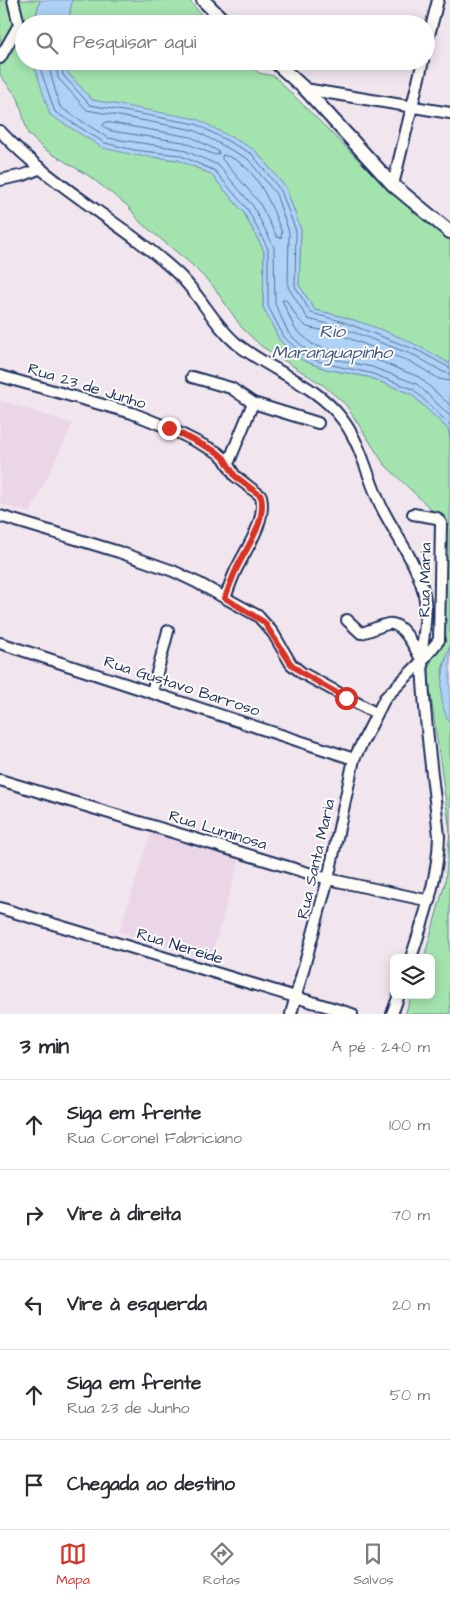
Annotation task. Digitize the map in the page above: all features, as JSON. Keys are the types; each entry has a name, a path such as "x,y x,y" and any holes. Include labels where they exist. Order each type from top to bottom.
{"main road":[{"path":"203,0 218,15"},
{"path":"284,70 305,89 393,185 450,232"}],"street":[{"path":"13,0 17,15"},
{"path":"434,15 438,0"},
{"path":"0,58 15,32"},
{"path":"393,185 420,70"},
{"path":"305,89 450,113"},
{"path":"0,131 40,168 116,226 138,239 179,274 222,332 257,359 323,398 342,419 360,451 376,496 415,569 426,600 422,662 439,836 430,901 412,954"},
{"path":"0,180 24,175 40,168"},
{"name":"Rua 23 de Junho","path":"0,376 132,413 211,448 228,464 235,476 257,492 261,496 263,509 244,558 236,570 225,598"},
{"path":"192,377 231,388 253,403 318,423"},
{"path":"228,464 253,403"},
{"name":"Rua Maria","path":"377,714 385,698 422,662 439,640 441,523 437,518 413,514"},
{"path":"0,516 173,571 225,598 264,622 284,656 302,673 377,714"},
{"name":"Rua Maria","path":"348,620 361,633 388,624 397,626 411,642 422,662"},
{"path":"152,692 168,631"},
{"name":"Rua Gustavo Barroso","path":"0,643 354,758"},
{"name":"Rua Santa Maria","path":"291,1014 328,879 354,758 377,714"},
{"name":"Rua Luminosa","path":"0,780 328,879 430,901"},
{"name":"Rua Nereide","path":"0,908 352,1014"},
{"path":"392,1014 398,999"}],"shaded area":[{"path":"0,400 73,424 30,513 0,504"},
{"path":"151,832 240,858 210,961 119,932"}],"green space":[{"path":"0,0 40,0 36,15 15,15 15,70 36,70 134,155 178,160 211,174 244,213 264,251 263,307 280,341 302,360 326,369 368,377 411,394 448,429 450,438 450,646 442,670 447,719 450,722 450,831 429,683 429,666 441,640 437,515 384,464 346,405 323,385 261,346 242,328 213,286 190,263 140,222 128,206 89,176 44,149 28,134 18,98 0,75"},
{"path":"72,0 189,0 202,15 70,15"},
{"path":"67,70 255,70 259,73 274,76 392,193 450,239 450,364 418,346 385,331 315,310 299,285 301,230 286,188 255,150 142,110 92,100"},
{"path":"450,831 450,1014 405,1014 411,999 435,999 435,954 425,954 445,883"}],"water":[{"path":"40,0 72,0 70,15 36,15"},
{"name":"Rio Maranguapinho","path":"67,70 92,100 197,119 255,150 286,188 301,230 299,285 315,310 385,331 418,346 450,364 450,438 448,429 411,394 368,377 326,369 302,360 280,341 263,307 264,251 244,213 211,174 178,160 134,155 103,148 50,115 36,71"},
{"path":"450,646 450,722 445,714 443,705 442,684"}],"route":[{"path":"169,428 217,452 224,458 235,476 261,496 263,509 244,558 236,570 225,598 258,616 264,622 273,633 284,656 291,664 302,673 346,698"}]}
